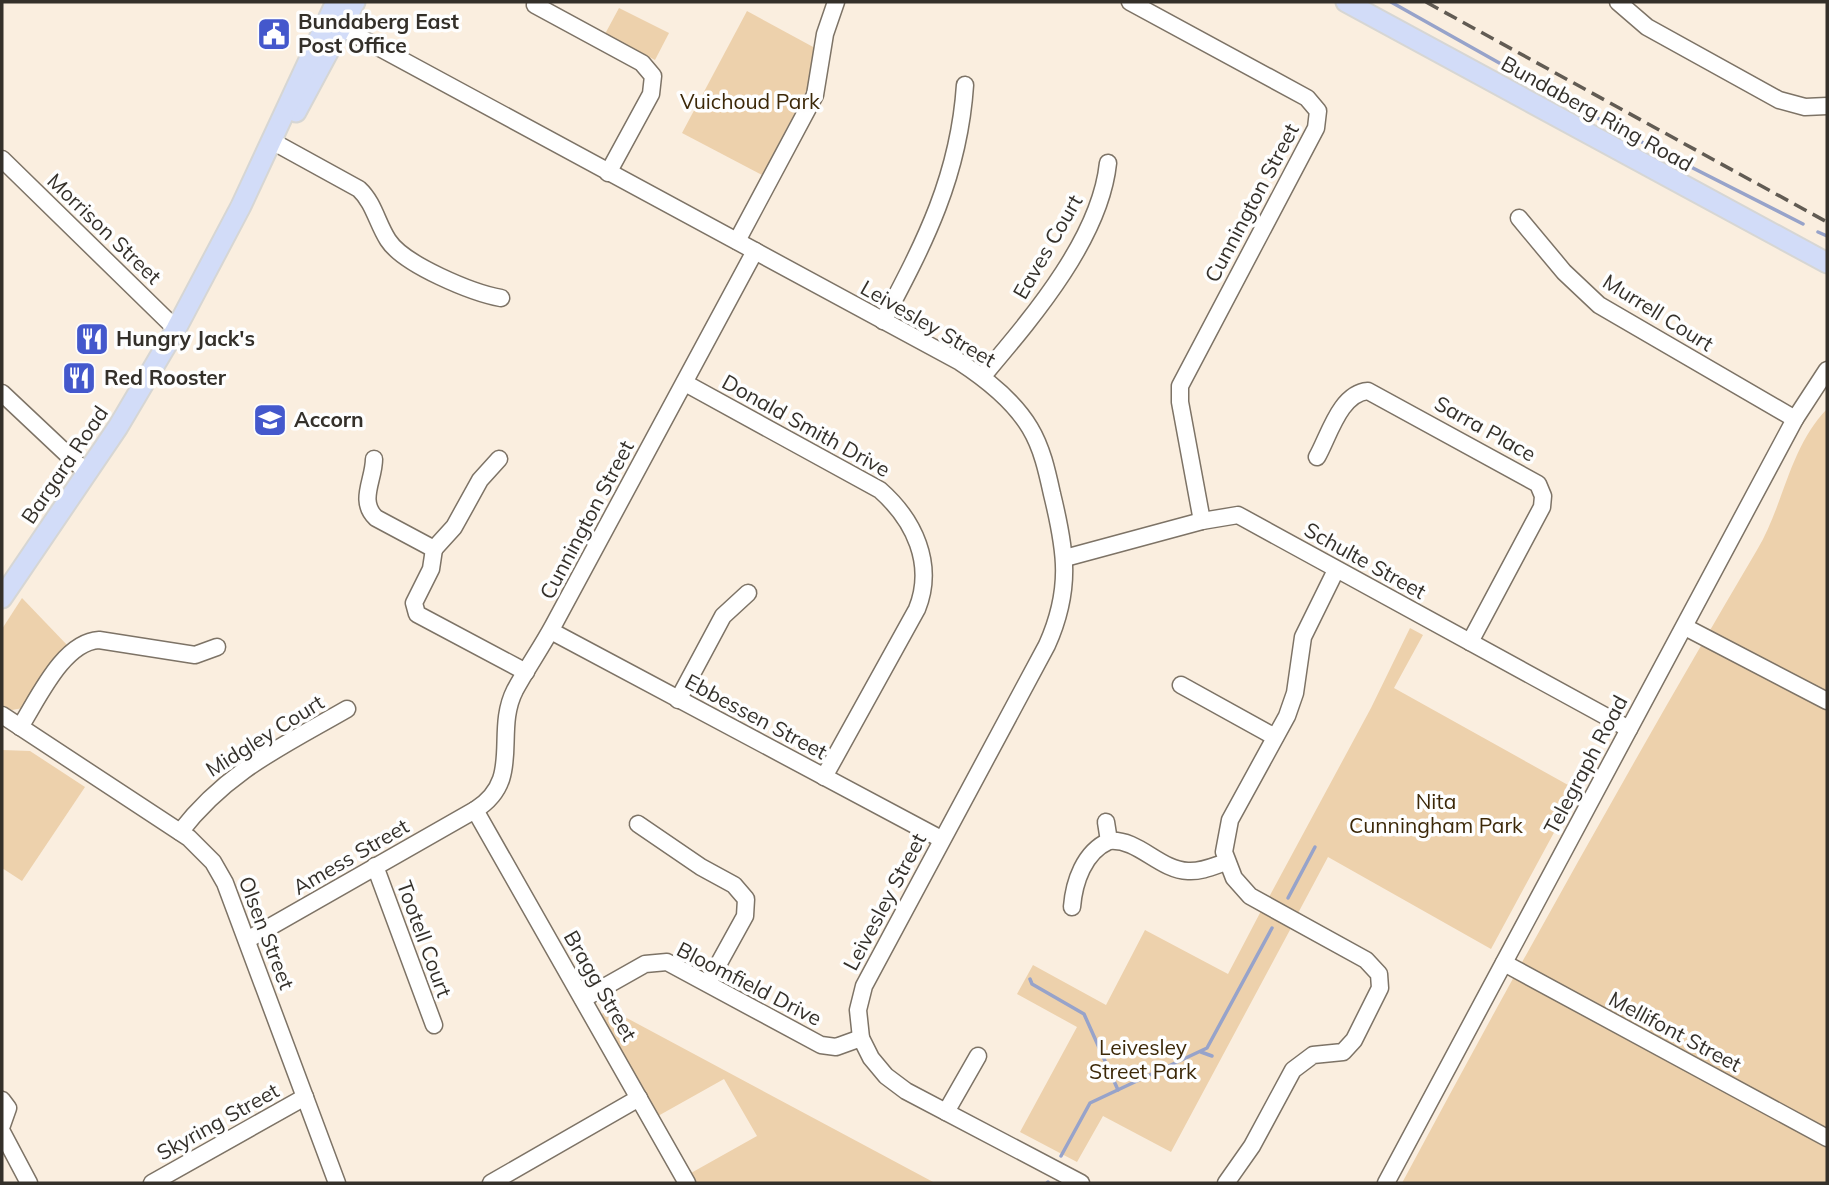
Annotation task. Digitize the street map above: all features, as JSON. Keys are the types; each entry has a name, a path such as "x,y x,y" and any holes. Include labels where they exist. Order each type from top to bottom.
{"main road":[{"name":"Bargara Road","path":"2,598 139,394 275,143 334,16 355,2"},
{"name":"Bundaberg Ring Road","path":"1346,2 1827,264"}],"street":[{"path":"737,241 815,95 825,34 836,2"},
{"name":"Cunnington Street","path":"1130,2 1307,98 1323,110 1316,128 1182,376 1180,402 1202,521"},
{"path":"1618,2 1647,27 1779,100 1805,107 1827,106"},
{"path":"535,5 642,63 653,76 651,94 608,173"},
{"name":"Leivesley Street","path":"334,16 608,173 982,377 1012,404 1035,436 1045,463 1065,558 1063,597 1054,629 864,986 858,1010 861,1038 871,1058 886,1076 946,1112 1081,1183"},
{"path":"883,321 925,242 950,176 961,126 965,85"},
{"path":"275,143 359,189 368,200 388,241 399,252 469,291 501,298"},
{"name":"Morrison Street","path":"2,159 176,329"},
{"name":"Eaves Court","path":"982,377 1051,292 1101,198 1108,163"},
{"name":"Murrell Court","path":"1519,218 1564,272 1600,305 1795,419"},
{"name":"Cunnington Street","path":"475,810 492,797 502,779 508,712 526,672 551,631 755,251"},
{"name":"Telegraph Road","path":"1386,1183 1795,419 1827,370"},
{"name":"Donald Smith Drive","path":"685,383 880,490 905,516 915,535 923,571 921,597 824,777"},
{"name":"Sarra Place","path":"1317,457 1345,404 1359,388 1378,394 1530,477 1545,491 1540,511 1470,642"},
{"path":"2,393 87,473"},
{"path":"374,459 374,475 366,499 369,510 376,518 434,549"},
{"path":"499,459 480,480 454,527 434,549 431,569 414,603 417,614 526,672"},
{"name":"Schulte Street","path":"1065,558 1202,521 1238,515 1629,729"},
{"path":"1226,1183 1252,1146 1293,1069 1312,1055 1336,1055 1349,1047 1387,975 1366,960 1250,896 1236,882 1226,862 1225,841 1230,820 1275,737 1295,693 1303,637 1336,570"},
{"path":"678,700 723,616 748,593"},
{"path":"1685,627 1827,701"},
{"name":"Ebbessen Street","path":"551,631 941,839"},
{"path":"20,727 66,656 85,642 99,640 195,655 217,647"},
{"path":"1181,685 1275,737"},
{"name":"Midgley Court","path":"180,832 208,797 234,775 347,709"},
{"name":"Olsen Street","path":"2,715 197,844 219,872 337,1183"},
{"name":"Amess Street","path":"247,940 475,810"},
{"name":"Bragg Street","path":"475,810 687,1183"},
{"path":"1106,822 1109,841"},
{"path":"638,824 751,897 744,916 708,983"},
{"path":"1072,907 1074,888 1089,857 1109,841 1123,841 1185,872 1204,870 1226,862"},
{"name":"Tootell Court","path":"375,866 434,1025"},
{"name":"Bloomfield Drive","path":"583,999 652,962 667,962 826,1046 845,1045 861,1038"},
{"name":"Mellifont Street","path":"1504,963 1827,1138"},
{"path":"946,1112 978,1056"},
{"name":"Skyring Street","path":"152,1183 181,1176 305,1097"},
{"path":"491,1183 639,1098"},
{"path":"2,1100 8,1108 2,1125"},
{"path":"2,1132 29,1183"}],"green space":[{"path":"619,8 669,33 655,60 605,34"},
{"name":"Vuichoud Park","path":"747,11 815,48 811,82 762,175 682,133"},
{"path":"1827,409 1827,1183 1402,1183 1576,865 1757,550 1795,459 1814,424"},
{"path":"22,598 68,646 23,708 12,710 2,705 2,629"},
{"name":"Nita Cunningham Park","path":"1410,628 1423,635 1394,688 1577,790 1491,949 1328,857 1297,915 1268,899 1371,708"},
{"path":"2,750 30,751 85,787 22,881 2,868"},
{"name":"Leivesley Street Park","path":"1261,911 1291,928 1171,1152 1103,1116 1077,1162 1020,1132 1077,1027 1017,994 1033,965 1106,1005 1145,930 1228,974"},
{"path":"610,1009 935,1183 697,1183 691,1173 757,1136 724,1079 658,1116 600,1015"}],"waterway":[{"path":"1391,2 1622,132 1803,224"},
{"path":"1818,232 1827,236"},
{"path":"1288,898 1315,847"},
{"path":"1061,1156 1090,1103 1207,1048 1272,928"},
{"path":"1030,979 1032,984 1084,1014 1118,1090"},
{"path":"1201,1052 1212,1056"}],"railway":[{"path":"1426,2 1827,222"}],"place":[{"name":"Bundaberg East Post Office","path":"274,34"},
{"name":"Hungry Jack's","path":"92,339"},
{"name":"Red Rooster","path":"79,378"},
{"name":"Accorn","path":"270,420"}]}
